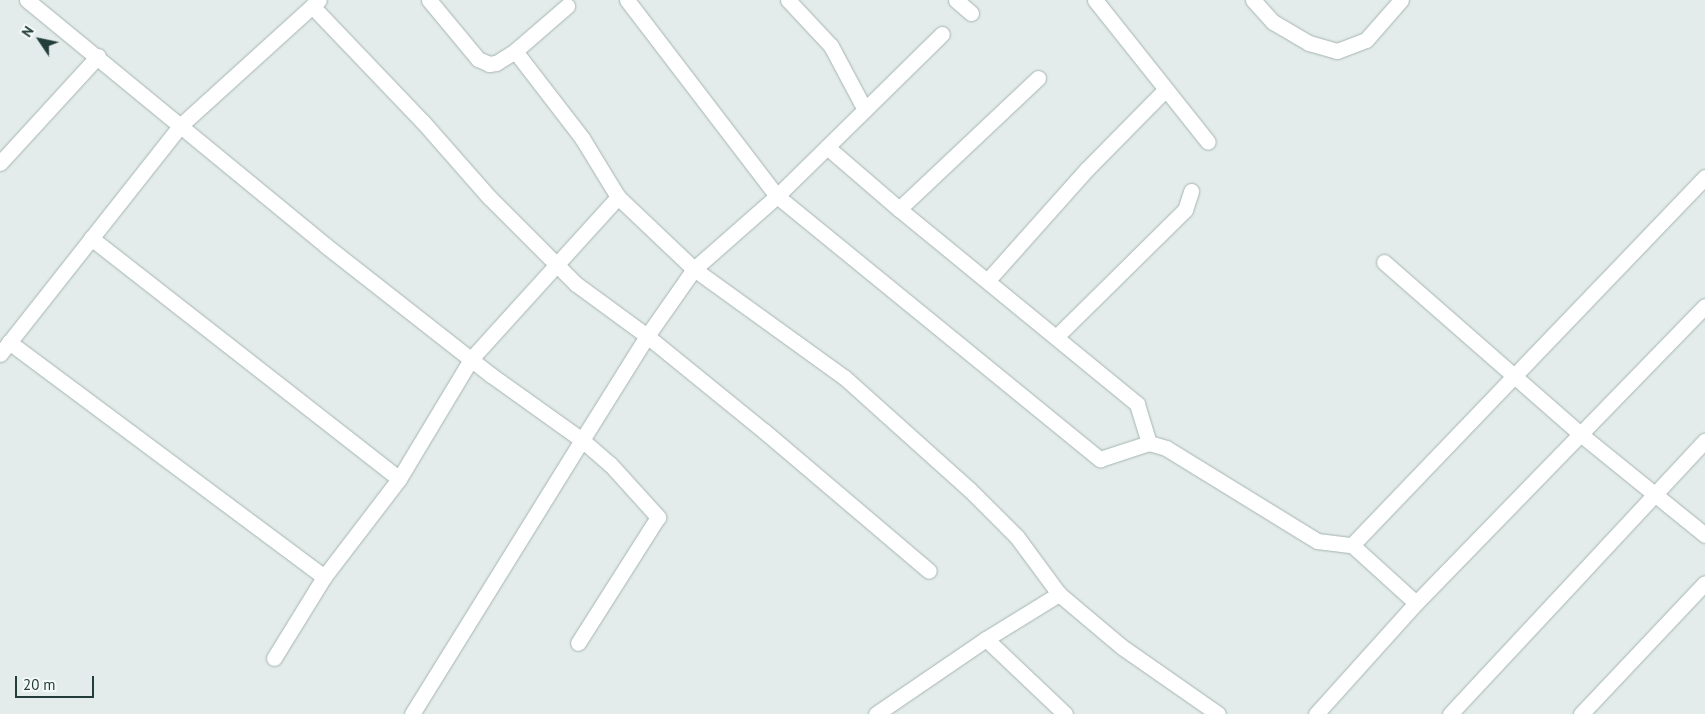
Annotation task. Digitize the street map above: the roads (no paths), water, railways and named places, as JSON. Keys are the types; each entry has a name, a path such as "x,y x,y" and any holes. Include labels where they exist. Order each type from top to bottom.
{"street":[{"path":"27,0 98,56 325,244 471,359 582,440 610,464 658,517 578,643"},
{"path":"429,0 478,59 483,62 496,63 515,51 568,2"},
{"path":"627,0 777,196 1100,459 1148,443 1166,448 1317,541 1352,545 1416,603"},
{"path":"788,0 830,46 864,110"},
{"path":"956,0 971,13"},
{"path":"1095,0 1208,142"},
{"path":"1253,0 1273,22 1309,43 1337,51 1366,40 1401,0"},
{"path":"324,577 4,348 181,125 316,3 489,197 576,284 647,336 764,430 929,572"},
{"path":"412,714 647,336 694,269 777,196 942,34"},
{"path":"515,51 582,138 618,197 694,269 844,377 970,490 1017,537 1059,594 1122,647 1218,714"},
{"path":"0,163 98,56"},
{"path":"899,209 1038,78"},
{"path":"988,280 1087,169 1166,89"},
{"path":"827,147 899,209 1138,404 1148,443"},
{"path":"1352,545 1705,176"},
{"path":"1056,337 1185,210 1191,192"},
{"path":"274,658 324,577 399,479 471,359 618,197"},
{"path":"91,238 399,479"},
{"path":"1384,262 1579,433 1705,535"},
{"path":"1316,714 1416,603 1579,433 1705,306"},
{"path":"1450,714 1653,494 1705,441"},
{"path":"1581,714 1705,583"},
{"path":"876,714 986,639 1059,594"},
{"path":"986,639 1065,714"}]}
